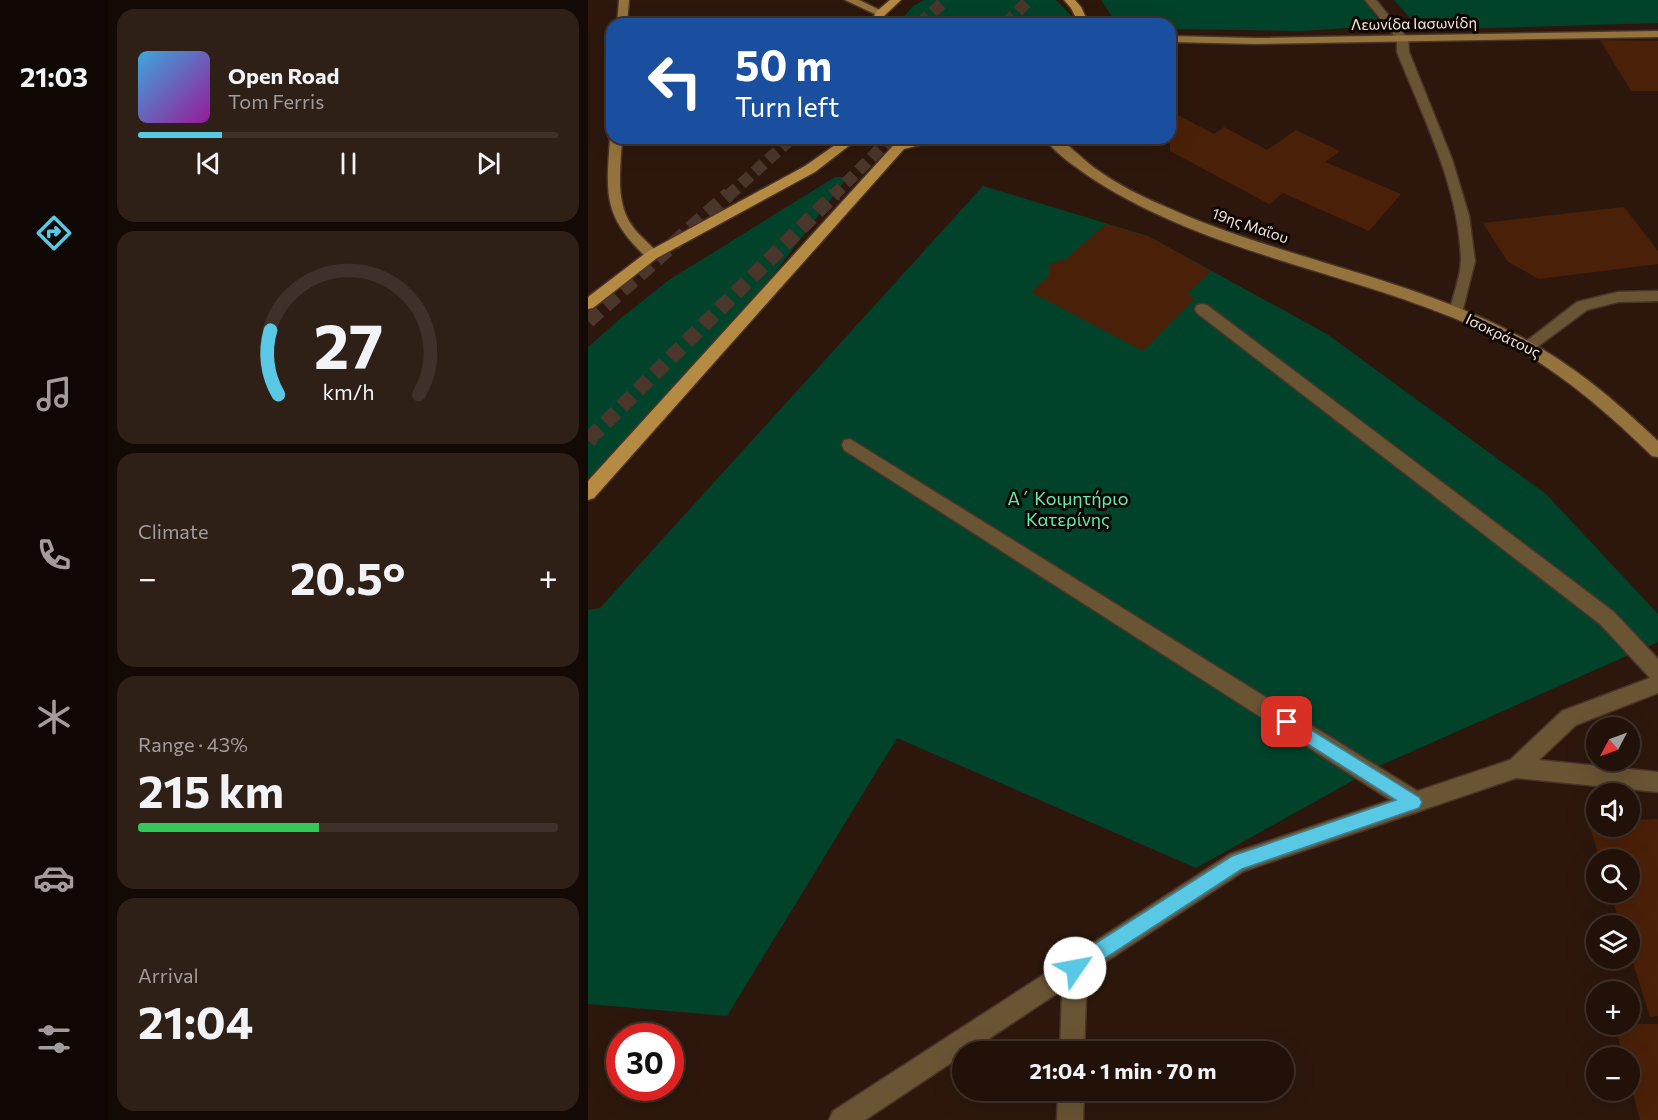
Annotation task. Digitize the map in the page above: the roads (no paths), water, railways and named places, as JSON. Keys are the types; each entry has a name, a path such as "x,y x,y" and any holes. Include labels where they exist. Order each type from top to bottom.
{"main road":[{"path":"878,18 896,0"},
{"path":"1068,0 1076,7 1081,18"},
{"path":"588,304 652,255 810,169 845,144"},
{"path":"588,494 902,144"}],"street":[{"path":"622,18 624,0"},
{"path":"850,0 881,13"},
{"path":"1370,0 1402,39"},
{"name":"Λεωνίδα Ιασωνίδη","path":"1176,39 1255,41 1658,34"},
{"name":"Ισοκράτους","path":"1402,39 1403,52 1446,159 1462,216 1468,261 1455,313 1528,346 1573,375 1614,408 1658,451"},
{"path":"616,144 613,199 635,241 652,255"},
{"name":"19ης Μαΐου","path":"1056,144 1100,180 1127,195 1193,224 1455,313"},
{"path":"1528,346 1582,306 1618,297 1658,296"},
{"path":"1202,309 1607,618 1658,673"},
{"path":"850,445 1414,802"},
{"path":"1516,768 1569,718 1658,684"},
{"path":"842,1120 1238,862 1516,768 1658,782"},
{"path":"1072,1041 1075,968"},
{"path":"1070,1120 1071,1101"}],"tunnel":[{"path":"926,18 946,0"},
{"path":"1011,18 1029,0"},
{"path":"728,196 785,144"},
{"path":"835,194 885,144"},
{"path":"588,321 729,194"},
{"path":"589,439 835,194"}],"park label":[{"name":"Α΄ Κοιμητήριο Κατερίνης","path":"1068,509"}]}
